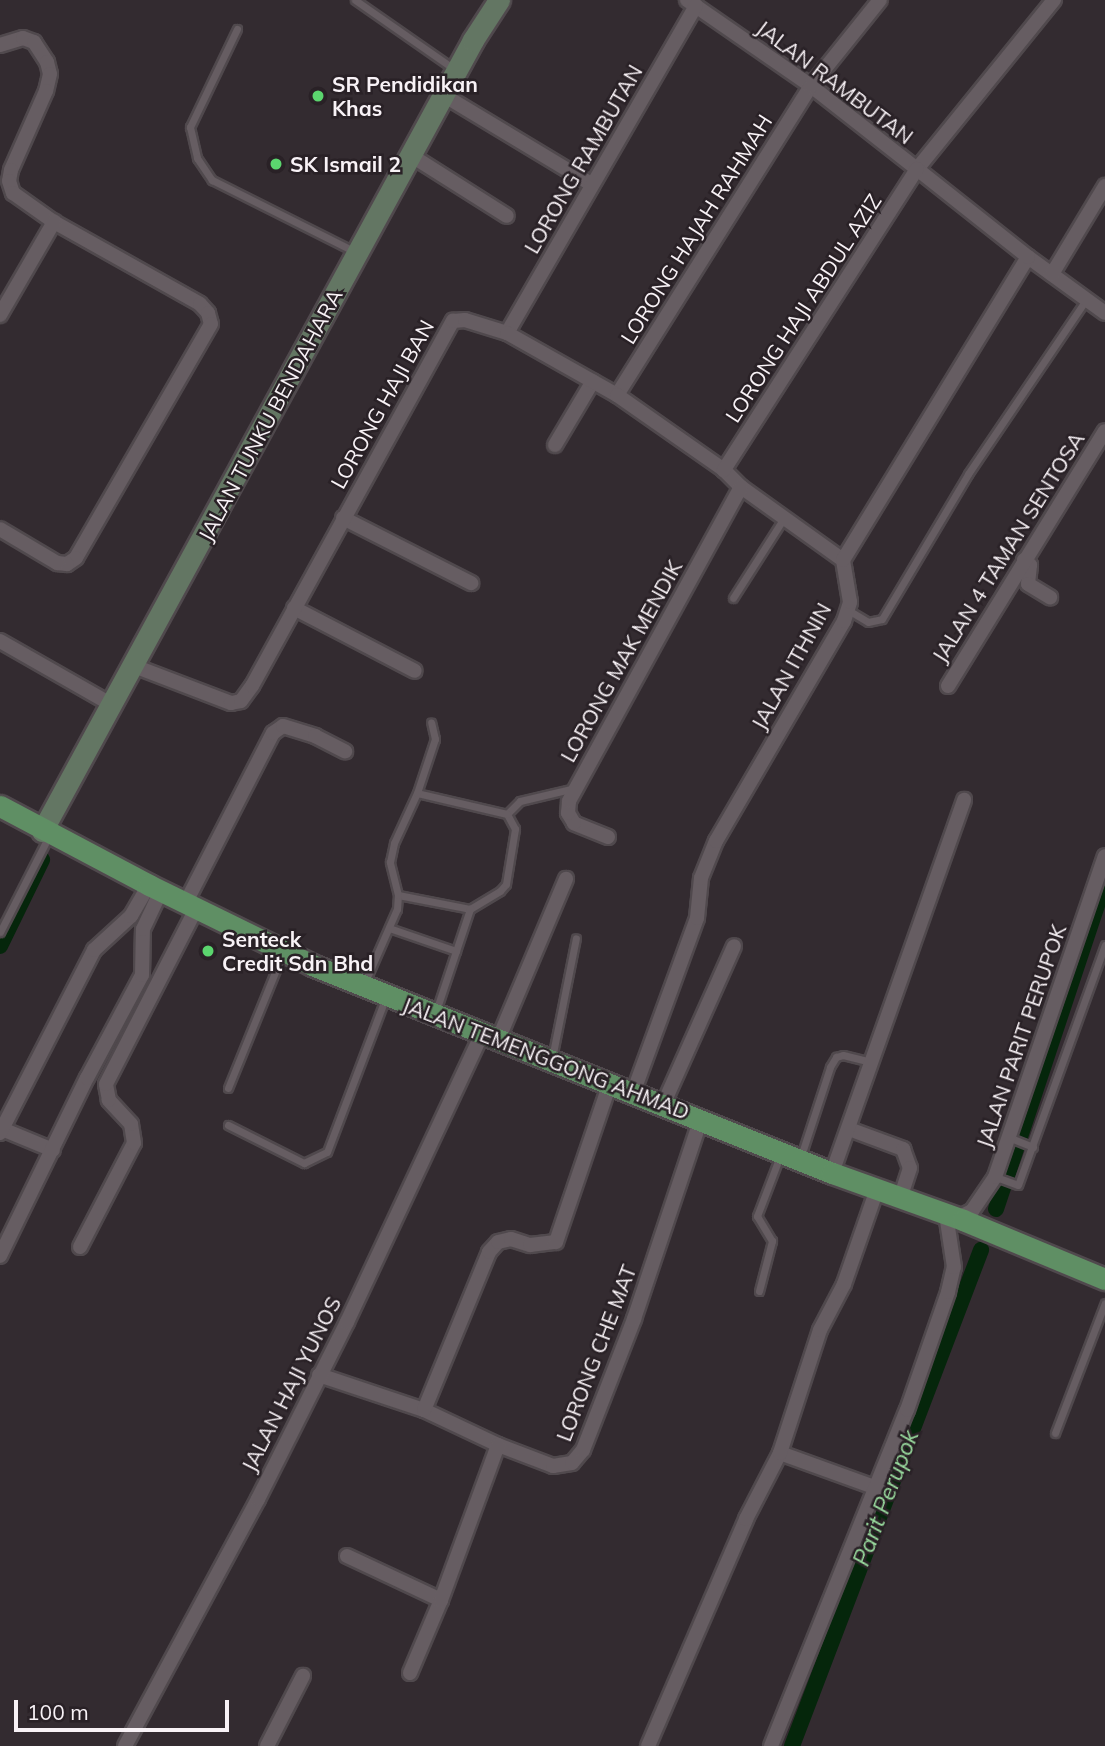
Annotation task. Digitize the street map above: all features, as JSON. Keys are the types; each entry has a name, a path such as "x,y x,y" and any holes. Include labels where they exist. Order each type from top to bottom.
{"main road":[{"name":"JALAN TEMENGGONG AHMAD","path":"0,806 46,833 191,906 363,986 791,1156 952,1216 1105,1279"}],"street":[{"name":"JALAN TUNKU BENDAHARA","path":"46,833 111,705 357,253 499,0"},
{"name":"LORONG HAJAH RAHMAH","path":"617,395 811,86 880,0"},
{"name":"JALAN RAMBUTAN","path":"692,3 811,86 917,169 1054,0"},
{"name":"LORONG RAMBUTAN","path":"507,333 692,3"},
{"path":"0,45 23,38 34,42 47,62 50,74 46,91 9,181 13,193 20,201 54,222 200,304 208,313 211,324 76,558 67,564 57,563 0,529"},
{"path":"445,96 591,184"},
{"path":"412,156 507,216"},
{"path":"917,169 1028,257 1105,313"},
{"name":"LORONG HAJI ABDUL AZIZ","path":"724,470 917,169"},
{"path":"1052,274 1105,186"},
{"path":"0,315 54,222"},
{"path":"843,560 1028,257"},
{"name":"LORONG HAJI BAN","path":"134,666 231,703 241,701 253,686 447,327 453,321 465,320 507,333 617,395 724,470 741,487 843,560"},
{"path":"555,446 593,382"},
{"name":"JALAN 4 TAMAN SENTOSA","path":"948,686 1105,431"},
{"name":"LORONG MAK MENDIK","path":"608,837 574,823 568,813 569,801 741,487"},
{"path":"343,518 471,583"},
{"name":"JALAN ITHNIN","path":"633,1093 697,918 701,878 716,841 848,610 850,602 843,560"},
{"path":"1024,560 1030,565 1028,583 1051,597"},
{"path":"294,608 415,671"},
{"path":"0,641 111,705"},
{"path":"80,1247 134,1143 131,1124 109,1100 106,1084 273,733 283,726 316,736 345,751"},
{"path":"832,1172 964,800"},
{"name":"JALAN PARIT PERUPOK","path":"952,1216 972,1211 995,1177 1104,860"},
{"name":"JALAN HAJI YUNOS","path":"125,1746 258,1499 490,1037 566,879"},
{"path":"53,1150 1,1131 94,950 131,916 155,888"},
{"path":"0,1256 87,1078 142,975 143,929 155,888"},
{"path":"663,1105 734,946"},
{"path":"424,1409 489,1252 498,1242 511,1239 530,1245 556,1242 610,1083"},
{"name":"LORONG CHE MAT","path":"319,1375 424,1409 498,1445 552,1466 572,1463 583,1450 634,1319 701,1119"},
{"path":"849,1129 902,1149 910,1168 900,1198"},
{"path":"648,1746 746,1519 780,1453 820,1330 844,1284 877,1189"},
{"path":"771,1746 907,1410 948,1292 954,1267 952,1216"},
{"path":"410,1674 441,1600 498,1445"},
{"path":"780,1453 874,1487"},
{"path":"347,1556 441,1600"},
{"path":"267,1746 303,1676"}],"lane":[{"path":"355,0 457,72"},
{"path":"237,29 190,127 191,140 203,171 212,180 357,253"},
{"path":"848,610 868,622 882,619 968,474 1087,300"},
{"path":"733,598 784,518"},
{"path":"363,986 397,909 398,895 390,862 394,843 417,793 435,739 431,722"},
{"path":"507,814 520,801 575,788"},
{"path":"417,793 507,814 515,829 506,884 500,891 470,909 434,1015"},
{"path":"0,932 46,833"},
{"path":"398,895 470,909"},
{"path":"389,928 456,951"},
{"path":"551,1061 576,938"},
{"path":"995,1177 1018,1185 1105,945"},
{"path":"228,1088 284,951"},
{"path":"228,1125 304,1163 327,1152 387,995"},
{"path":"759,1291 772,1241 757,1216 791,1156 830,1067 836,1057 843,1055 872,1062"},
{"path":"1008,1137 1034,1147"},
{"path":"1055,1433 1105,1303"}],"waterway":[{"path":"0,946 42,860"},
{"name":"Parit Perupok","path":"996,1209 1105,882"},
{"name":"Parit Perupok","path":"792,1746 981,1250"}],"place":[{"name":"SR Pendidikan Khas","path":"318,96"},
{"name":"SK Ismail 2","path":"276,164"},
{"name":"Senteck Credit Sdn Bhd","path":"208,951"}]}
